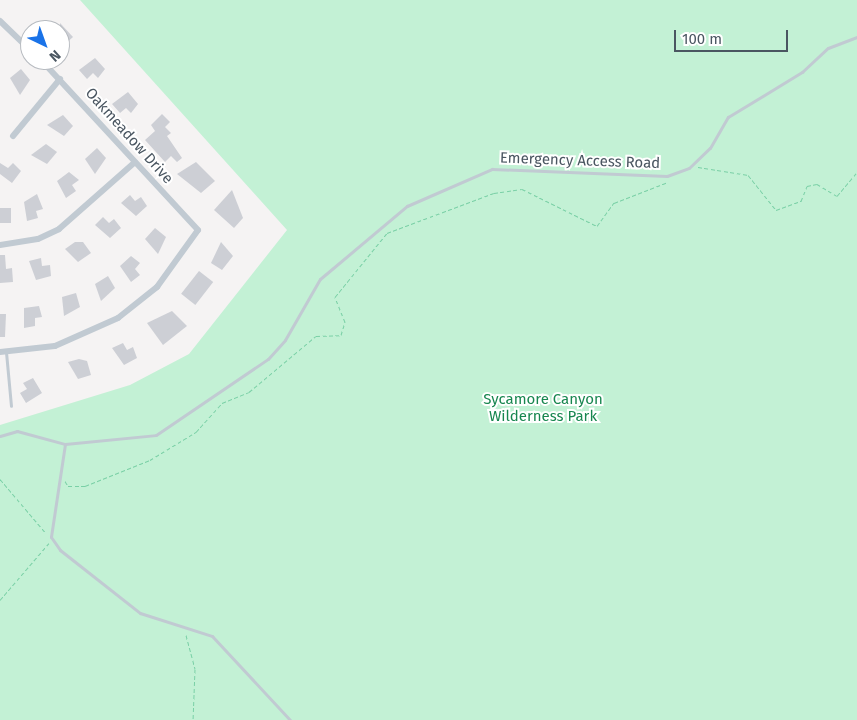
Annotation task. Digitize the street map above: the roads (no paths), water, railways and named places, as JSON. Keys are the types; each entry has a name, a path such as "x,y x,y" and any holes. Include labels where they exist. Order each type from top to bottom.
{"street":[{"path":"0,21 20,40"},
{"name":"Oakmeadow Drive","path":"3,352 55,346 118,318 157,287 198,230 51,70"},
{"path":"13,136 60,79"},
{"path":"0,245 38,239 59,229 135,162"}],"lane":[{"name":"Emergency Access Road","path":"65,444 156,435 268,359 285,340 320,279 370,234 407,206 443,188 492,169 667,176 694,166 728,117 802,72 828,48 857,36"},
{"path":"3,352 11,406"},
{"path":"0,436 17,431 65,444 59,472 51,537 60,550 140,613 185,629 212,636 290,720"}],"park label":[{"name":"Sycamore Canyon Wilderness Park","path":"543,408"}]}
